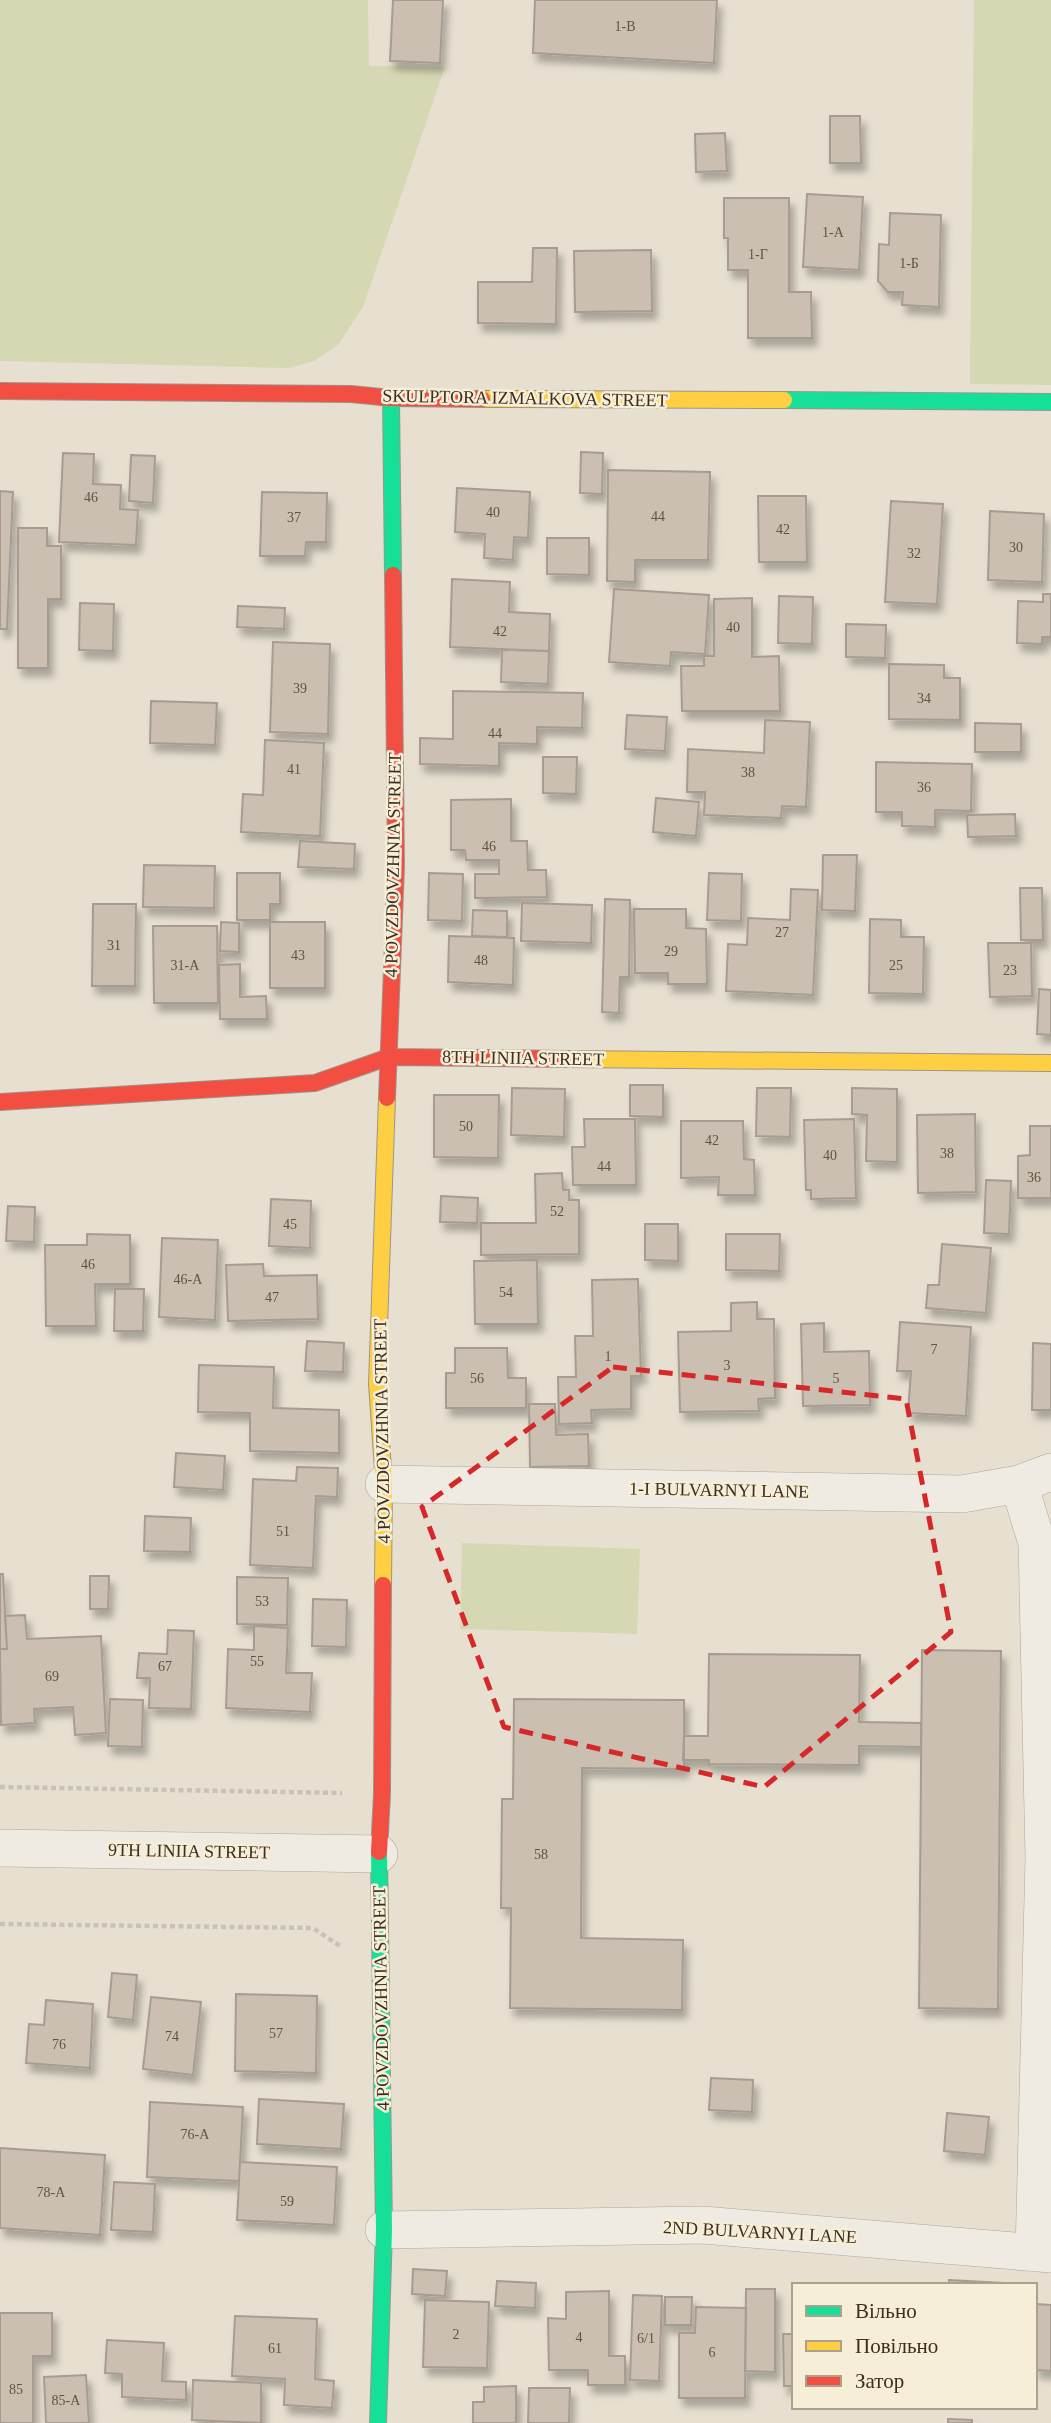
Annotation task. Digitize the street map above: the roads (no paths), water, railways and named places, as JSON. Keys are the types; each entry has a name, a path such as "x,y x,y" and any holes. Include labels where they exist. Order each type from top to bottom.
{"street":[{"name":"SKULPTORA IZMALKOVA STREET","path":"0,391 351,394 391,398 1051,402"},
{"name":"4 POVZDOVZHNIA STREET","path":"378,2423 384,2230 379,1854 382,1794 384,1484 377,1384 396,866 391,398"},
{"name":"8TH LINIIA STREET","path":"0,1102 315,1083 389,1057 1051,1063"},
{"name":"1-I BULVARNYI LANE","path":"384,1484 962,1494 1035,1478"},
{"path":"1035,1478 1048,1858 1043,2253"},
{"name":"9TH LINIIA STREET","path":"0,1848 379,1854"},
{"name":"2ND BULVARNYI LANE","path":"384,2230 704,2225 1043,2253"}]}
